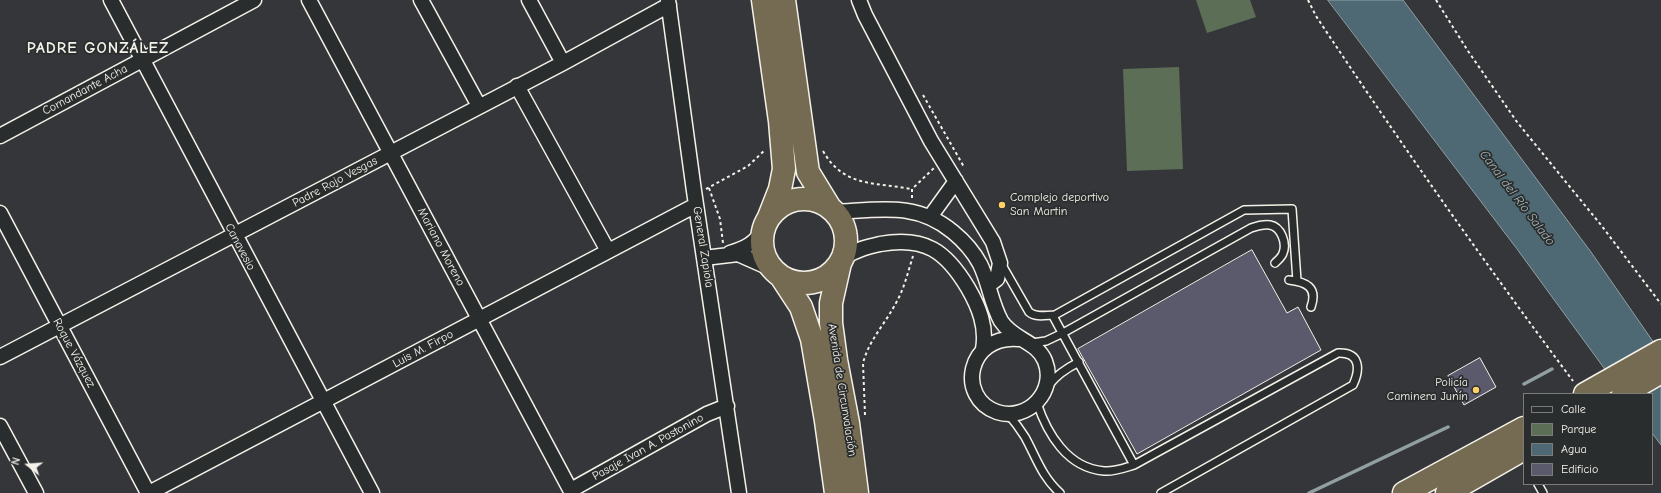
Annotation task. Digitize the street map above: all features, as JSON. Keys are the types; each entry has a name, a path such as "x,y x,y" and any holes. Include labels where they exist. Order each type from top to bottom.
{"highway":[{"name":"Avenida de Circunvalación","path":"763,0 780,121 784,170 782,180 766,224 762,244 765,257 801,307 812,339 826,421 836,493"},
{"name":"Avenida de Circunvalación","path":"784,0 808,172 832,210 841,219 846,232 847,247 831,303 831,323 836,360 848,423 857,493"},
{"path":"766,224 779,207 792,201 806,199 820,201 832,210"},
{"path":"777,274 795,283 809,284 823,280 834,272 842,261"},
{"path":"1579,388 1661,351"},
{"path":"1625,393 1661,372"},
{"path":"1404,493 1523,429"},
{"path":"1447,493 1523,450"}],"street":[{"name":"Canavesio","path":"110,0 372,493"},
{"name":"Comandante Acha","path":"0,136 254,0"},
{"name":"Mariano Moreno","path":"309,0 571,491"},
{"path":"421,0 479,106"},
{"path":"528,0 562,63"},
{"path":"859,0 872,29 943,161 993,242 1000,263 997,279 989,285"},
{"name":"Padre Rojo Vesgas","path":"0,358 562,63 669,2"},
{"name":"General Zapiola","path":"669,2 696,205 739,493"},
{"path":"518,86 608,251"},
{"path":"930,217 956,181"},
{"name":"Luis M. Firpo","path":"149,493 696,205"},
{"path":"832,210 870,209 912,212 930,217 942,223 968,246 980,264 1002,322 1039,351 1045,361 1048,377 1040,398 1028,409 1018,413 1007,414 996,412 986,406 979,398 974,387 972,376 974,364 979,354 997,340 1008,338 1025,341"},
{"name":"Roque Vázquez","path":"0,213 149,493"},
{"path":"704,258 726,254 749,246 758,240 766,224"},
{"path":"842,261 852,252 904,241 919,243 941,254 961,276 974,298 980,314 985,339 983,350"},
{"path":"726,254 738,254 777,274"},
{"name":"Pasaje Ivan A. Pastonino","path":"571,491 707,414 727,406"},
{"path":"0,426 36,493"}],"lane":[{"path":"1000,263 1029,312 1033,316 1055,315 1244,210 1292,209 1297,281"},
{"path":"1025,341 1046,341 1063,333 1260,224 1271,225 1283,236 1285,245 1283,254 1275,263"},
{"path":"1289,280 1307,285 1312,291 1313,296 1311,307"},
{"path":"1055,315 1053,316 1134,465"},
{"path":"1079,362 1068,367 1054,378 1040,398 1043,420 1052,437 1074,460 1090,468 1103,471 1117,470 1134,465 1338,353 1345,353 1352,356 1356,361 1358,366 1358,375 1352,385 1161,493"},
{"path":"1007,414 1024,436 1040,469 1050,484 1060,493"}],"path":[{"path":"1308,0 1316,16 1388,125 1530,324 1579,388"},
{"path":"1436,0 1468,51 1517,122 1601,225 1661,304"},
{"path":"920,89 965,170"},
{"path":"912,212 912,189 943,161"},
{"path":"709,188 720,219 726,254"},
{"path":"866,415 863,363 865,355 899,296 913,256 914,242"}],"green space":[{"path":"1196,0 1250,0 1256,17 1207,33"},
{"path":"1179,67 1183,169 1127,171 1123,69"}],"water":[{"name":"Canal del Río Salado","path":"1328,0 1403,0 1591,252 1661,353 1661,445 1653,434 1653,393 1622,393 1517,249"}],"building":[{"path":"1252,250 1287,313 1298,307 1321,350 1137,454 1078,349"},
{"path":"1480,358 1496,387 1464,405 1448,376"}],"waterway":[{"path":"1524,384 1552,369"},
{"path":"1309,493 1448,427"}],"place":[{"name":"Complejo deportivo San Martin","path":"1002,205"},
{"name":"Policía Caminera Junín","path":"1476,390"}],"district":[{"name":"PADRE GONZÁLEZ","path":"98,48"}]}
